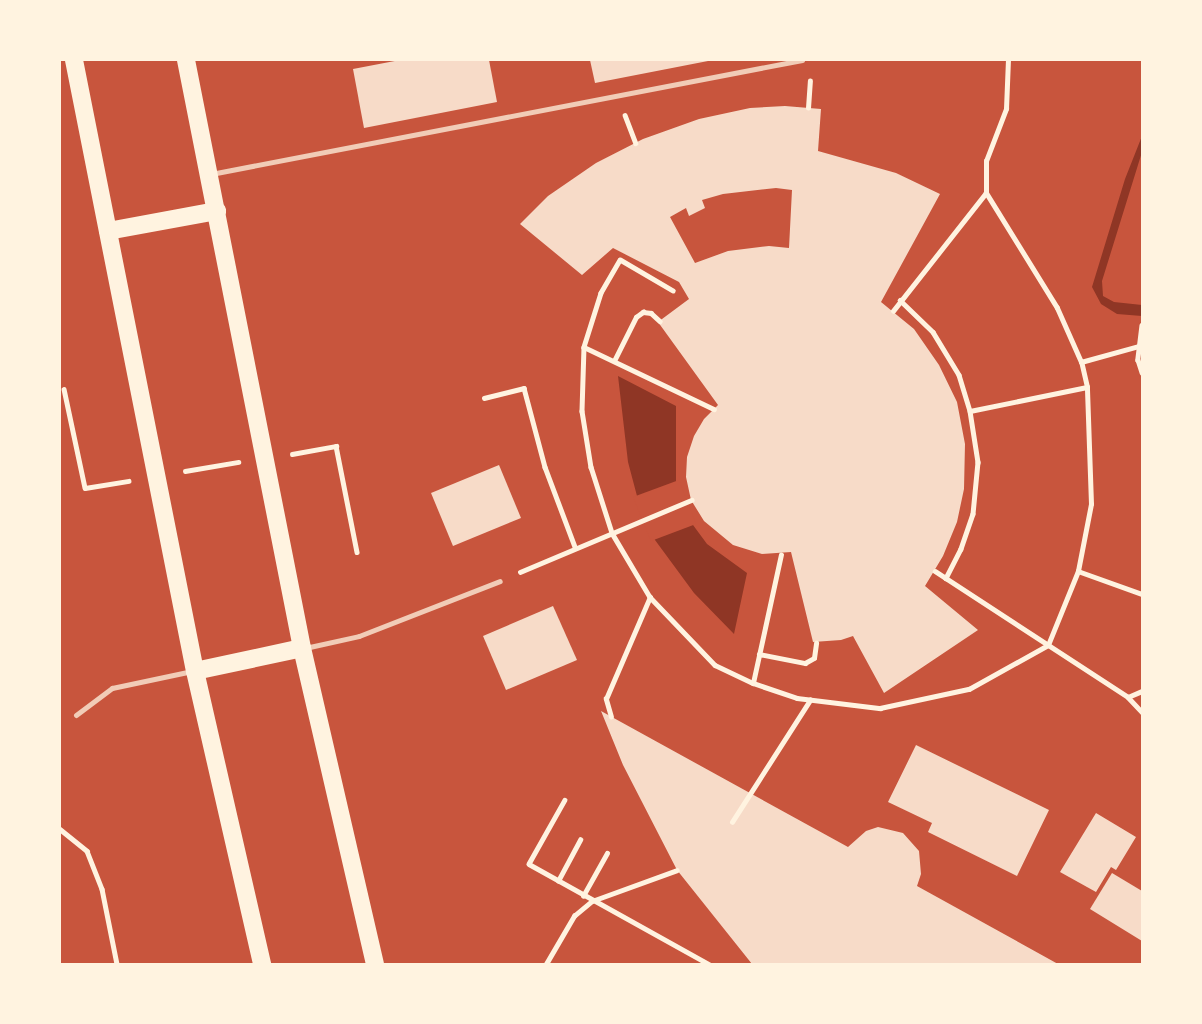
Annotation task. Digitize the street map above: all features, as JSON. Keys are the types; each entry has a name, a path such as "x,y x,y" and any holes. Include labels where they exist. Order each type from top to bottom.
{"main road":[{"path":"74,60 195,671 262,964"},
{"path":"186,60 302,649 375,964"},
{"path":"108,230 217,211"},
{"path":"195,671 302,649"}],"lane":[{"path":"210,174 802,60"},
{"path":"302,649 359,636 500,580"},
{"path":"76,715 112,688 195,671"}],"path":[{"path":"673,291 620,260 601,293 584,347 582,411 591,467 612,533 650,597 715,666 753,683 810,700 880,708 969,689 1048,645 1078,571 1090,505 1087,387 1081,362 1057,308 986,193 986,161 1006,109 1008,60"},
{"path":"893,312 986,193"},
{"path":"900,300 933,332 959,375 970,411 978,462 973,514 961,549 946,578"},
{"path":"614,361 636,317 643,312 651,313 660,321"},
{"path":"1143,325 1138,360 1143,372"},
{"path":"1081,362 1139,346"},
{"path":"584,347 714,409"},
{"path":"970,411 1087,387"},
{"path":"484,398 524,388 545,467 575,547"},
{"path":"64,389 85,488 138,479"},
{"path":"283,455 336,446 357,552"},
{"path":"177,472 244,462"},
{"path":"500,580 691,500"},
{"path":"753,683 781,555"},
{"path":"935,571 1128,697 1143,712"},
{"path":"1078,571 1143,594"},
{"path":"611,716 606,699 650,597"},
{"path":"759,654 804,663 814,658 816,643"},
{"path":"1128,697 1143,691"},
{"path":"732,822 810,700"},
{"path":"565,800 529,864 709,964"},
{"path":"60,829 87,851 102,889 117,964"},
{"path":"558,881 580,840"},
{"path":"583,896 607,853"},
{"path":"546,964 574,916 592,901 677,870"}],"shaded area":[{"path":"1142,136 1142,152 1102,281 1103,296 1114,302 1142,305 1142,316 1117,314 1101,304 1092,287 1125,179"},
{"path":"618,376 676,406 676,481 693,525 707,544 747,573 734,634 694,593 655,540 637,496 628,462"}],"pier":[{"path":"679,480 696,524 651,541 633,497"}],"building":[{"path":"400,60 489,60 497,102 364,128 353,69"},
{"path":"590,60 708,60 708,61 595,83"},
{"path":"785,106 821,109 818,151 896,173 940,194 881,302 914,329 939,365 957,402 965,444 964,489 957,522 943,556 925,586 978,630 884,693 853,636 841,640 813,642 791,552 762,554 733,545 704,521 691,500 686,477 687,457 694,436 704,419 718,405 658,322 689,299 679,282 613,248 582,275 520,224 548,196 596,163 643,139 699,119 750,108","holes":["776,188 792,190 789,248 769,246 728,251 695,263 670,217 686,208 689,216 705,208 702,200 723,194"]},
{"path":"499,465 521,518 453,546 431,493"},
{"path":"553,606 577,660 506,690 483,636"},
{"path":"601,711 848,847 866,831 878,827 903,833 919,851 921,874 917,886 1058,964 752,964 677,870 623,765"},
{"path":"916,745 1049,810 1017,876 928,832 932,823 888,802"},
{"path":"1096,813 1136,837 1116,870 1111,867 1096,892 1060,872"},
{"path":"1112,873 1142,891 1142,941 1090,909"}]}
